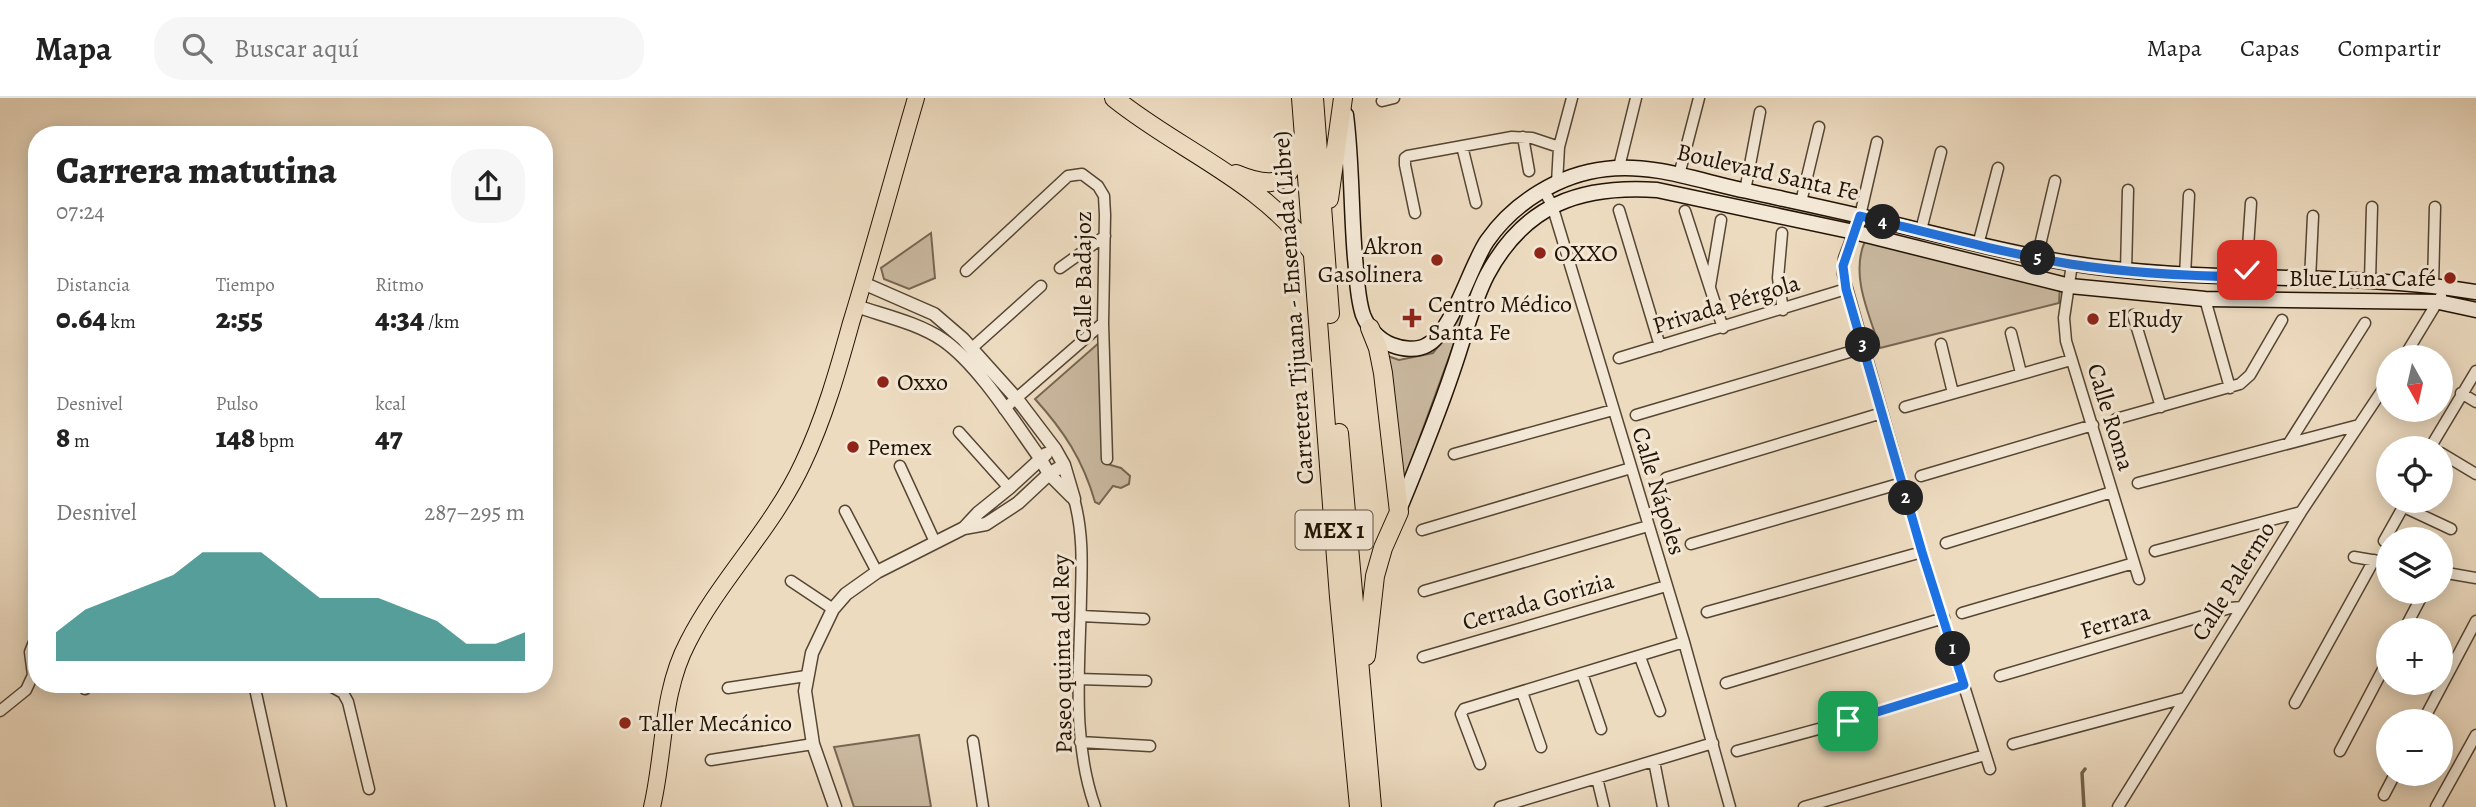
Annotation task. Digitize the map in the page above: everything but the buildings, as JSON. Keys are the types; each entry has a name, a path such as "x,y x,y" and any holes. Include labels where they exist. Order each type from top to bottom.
{"highway":[{"path":"1114,98 1216,166 1282,218 1312,252"},
{"name":"Carretera Tijuana - Ensenada (Libre)","path":"1301,98 1339,597 1359,807"},
{"name":"Carretera Tijuana - Ensenada (Libre)","path":"1314,98 1352,594 1372,807"},
{"path":"1324,227 1338,147 1343,98"},
{"path":"1216,166 1255,182 1265,183 1284,178 1294,162 1304,126"},
{"path":"1363,697 1375,576 1383,548 1399,512 1383,373 1378,348 1370,328"}],"main road":[{"path":"652,807 660,765 663,728 679,661 704,614 783,500 804,463 838,368 916,98"},
{"path":"1343,98 1358,291 1363,315 1370,328"},
{"name":"Boulevard Santa Fe","path":"1370,328 1395,346 1411,349 1426,346 1439,336 1488,240 1507,219 1550,186 1584,172 1619,167 1679,175 1921,230 1978,246 2072,264 2185,276 2370,281 2439,286 2476,292"},
{"name":"Boulevard Santa Fe","path":"1399,512 1487,275 1517,234 1552,205 1591,192 1631,188 1657,190 1854,232 2070,286 2205,299 2439,302 2476,310"}],"street":[{"path":"1382,101 1394,98"},
{"path":"1550,186 1572,98"},
{"path":"1619,167 1636,98"},
{"path":"1679,175 1699,98"},
{"path":"1745,191 1760,112"},
{"path":"1801,202 1819,127"},
{"path":"1415,213 1405,158 1523,137 1559,147"},
{"path":"1523,137 1529,171"},
{"path":"1877,142 1860,216 1843,266 1846,289 1922,552 1990,769"},
{"path":"1462,146 1476,202"},
{"path":"1921,230 1941,152"},
{"path":"1978,246 1998,168"},
{"name":"Calle Badajoz","path":"966,271 1062,181 1076,174 1088,177 1098,186 1104,195 1103,323 1107,459"},
{"path":"2037,258 2054,181"},
{"name":"Calle Nápoles","path":"1550,186 1552,205 1684,642 1730,807"},
{"path":"2126,271 2129,190"},
{"path":"2185,276 2189,195"},
{"path":"2246,277 2251,203"},
{"path":"2370,281 2372,207"},
{"path":"2412,345 2439,302 2435,207"},
{"path":"1619,209 1660,346"},
{"path":"1685,211 1723,328"},
{"path":"2310,280 2313,216"},
{"path":"1710,288 1721,220"},
{"path":"1782,233 1778,278 1783,310"},
{"path":"1060,268 1105,236"},
{"name":"Calle Roma","path":"2072,264 2064,330 2139,579"},
{"path":"1467,278 1481,288"},
{"path":"863,283 934,314 972,348 1017,399 1055,449 1064,465 1074,499"},
{"path":"972,348 1041,286"},
{"name":"Privada Pérgola","path":"1619,358 1846,289"},
{"path":"2205,299 2230,388"},
{"path":"856,306 922,329 943,341 968,363 1040,458 1049,474 1074,499"},
{"path":"2133,315 2161,407"},
{"path":"2116,419 2240,384 2249,375 2282,320"},
{"path":"1004,409 1103,323"},
{"path":"2289,443 2365,323"},
{"path":"943,341 951,327"},
{"path":"2011,333 2021,373"},
{"path":"1941,344 1953,393"},
{"path":"1636,415 1863,348"},
{"path":"1905,407 2071,360"},
{"path":"2437,436 2476,371"},
{"path":"2461,393 2476,402"},
{"name":"Calle Palermo","path":"2118,807 2301,512 2376,400"},
{"path":"1454,454 1613,410"},
{"path":"1666,478 1882,413"},
{"path":"1921,476 2093,425"},
{"path":"2138,483 2359,425"},
{"path":"958,432 1009,488"},
{"path":"964,528 1040,458 1055,449"},
{"path":"2453,460 2476,474"},
{"path":"835,807 813,744 807,712 806,676 818,636 833,609 846,594 877,572 964,528 986,524 1018,503 1049,474 1064,465"},
{"path":"900,466 935,542"},
{"path":"1422,530 1631,468"},
{"path":"1691,544 1902,484"},
{"path":"1946,543 2112,492"},
{"name":"Paseo quinta del Rey","path":"1074,499 1081,526 1078,678 1080,742 1094,807"},
{"path":"845,512 877,572"},
{"path":"2155,551 2301,512"},
{"path":"2422,513 2447,527"},
{"path":"1424,591 1648,526"},
{"path":"1707,612 1922,552"},
{"path":"2295,703 2374,560 2354,557"},
{"path":"1962,612 2134,563"},
{"path":"2453,574 2476,578"},
{"path":"791,580 833,609"},
{"name":"Cerrada Gorizia","path":"1423,657 1666,586"},
{"name":"Ferrara","path":"2000,676 2230,608 2242,607"},
{"path":"1081,616 1144,619"},
{"path":"1726,683 1944,618"},
{"path":"2429,709 2476,621"},
{"path":"1480,764 1462,711 1684,642"},
{"path":"1640,657 1660,711"},
{"path":"1582,673 1601,729"},
{"path":"728,688 806,676"},
{"path":"1078,678 1146,681"},
{"path":"2340,751 2376,683"},
{"path":"1738,751 1964,685"},
{"path":"0,711 28,686"},
{"path":"1522,692 1541,747"},
{"path":"256,693 281,807"},
{"path":"343,693 348,702 369,789"},
{"path":"2013,744 2185,698"},
{"path":"2436,807 2476,735"},
{"path":"973,741 983,807"},
{"path":"1080,742 1150,747"},
{"path":"1500,807 1536,802 1597,778 1713,743"},
{"path":"711,760 813,744"},
{"path":"1804,807 1985,755"},
{"path":"1654,761 1663,807"},
{"path":"1597,778 1604,807"},
{"path":"2384,795 2389,786"}],"shaded area":[{"path":"931,233 935,278 909,289 884,279 881,268"},
{"path":"1865,241 2060,285 2059,303 1880,348 1860,281 1859,267"},
{"path":"1466,297 1471,297 1401,489 1385,355 1399,360 1433,353 1447,335"},
{"path":"1101,341 1107,464 1121,468 1130,476 1129,484 1121,488 1113,486 1099,504 1095,502 1085,473 1071,447 1035,399"},
{"path":"919,735 931,807 854,807 834,747"}],"waterway":[{"path":"2084,807 2082,773 2085,769"}],"place":[{"name":"OXXO","path":"1540,253"},
{"name":"Akron Gasolinera","path":"1437,260"},
{"name":"Blue Luna Café","path":"2450,278"},
{"name":"Centro Médico Santa Fe","path":"1412,318"},
{"name":"El Rudy","path":"2093,319"},
{"name":"Oxxo","path":"883,382"},
{"name":"Pemex","path":"853,447"},
{"name":"Taller Mecánico","path":"625,723"}],"route":[{"path":"1848,721 1964,685 1922,552 1846,289 1844,258 1860,216 1978,246 2072,264 2185,276 2246,277 2247,270"}]}
